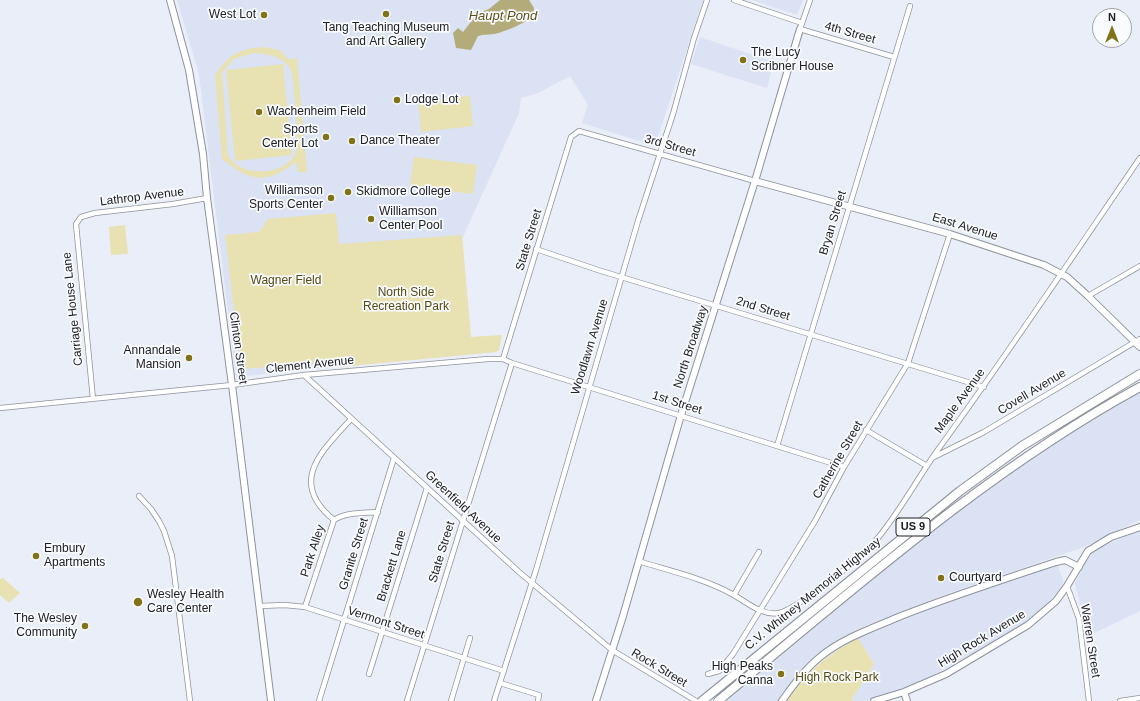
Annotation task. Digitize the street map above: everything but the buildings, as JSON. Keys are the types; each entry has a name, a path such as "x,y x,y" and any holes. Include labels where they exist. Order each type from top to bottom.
{"highway":[{"name":"C.V. Whitney Memorial Highway","path":"702,701 960,491 1022,446 1140,374"},
{"name":"C.V. Whitney Memorial Highway","path":"718,701 967,500 1049,441 1095,411 1140,387"}],"street":[{"name":"Clinton Street","path":"170,0 189,70 198,115 207,198 271,701"},
{"name":"Woodlawn Avenue","path":"494,701 531,582 588,386 661,154 707,0"},
{"name":"4th Street","path":"734,0 801,26 894,56"},
{"name":"North Broadway","path":"596,701 681,415 755,181 810,0"},
{"name":"Bryan Street","path":"777,446 848,206 910,6"},
{"name":"3rd Street","path":"579,131 755,181"},
{"name":"State Street","path":"503,359 571,137 579,131"},
{"name":"Maple Avenue","path":"760,611 771,613 788,609 859,558 886,528 926,466 984,387 1140,158"},
{"name":"East Avenue","path":"755,181 950,234 1022,256 1062,274 1137,340 1140,347"},
{"name":"Lathrop Avenue","path":"80,218 95,212 173,204 207,198"},
{"name":"Carriage House Lane","path":"80,218 76,224 76,234 93,399"},
{"name":"Catherine Street","path":"708,674 716,673 724,667 815,521 844,467 908,363 950,234"},
{"name":"2nd Street","path":"536,250 984,387"},
{"path":"1088,296 1140,266"},
{"name":"Covell Avenue","path":"932,458 984,432 1137,340"},
{"name":"Clement Avenue","path":"0,408 232,385 304,375 488,359 503,359"},
{"name":"1st Street","path":"503,359 844,467"},
{"name":"State Street","path":"406,701 512,363"},
{"name":"Greenfield Avenue","path":"304,375 531,582 612,650"},
{"path":"334,520 319,505 313,494 312,468 318,456 351,419"},
{"path":"866,430 926,466"},
{"name":"Granite Street","path":"319,701 394,458"},
{"name":"Brackett Lane","path":"369,674 428,488"},
{"path":"139,496 151,508 160,523 172,556 190,701"},
{"name":"Park Alley","path":"305,607 334,520 353,514 378,512"},
{"name":"High Rock Avenue","path":"874,701 893,698 950,672 1028,625 1056,601 1088,551 1097,544 1140,527"},
{"path":"734,595 759,552"},
{"path":"782,701 795,682 814,662 848,639 938,601 1056,562 1065,560 1079,567"},
{"path":"638,561 711,583 760,611"},
{"name":"Warren Street","path":"1067,586 1079,619 1089,701"},
{"name":"Vermont Street","path":"260,606 285,605 305,607 504,671"},
{"path":"450,701 470,638"},
{"name":"Rock Street","path":"612,650 696,701"},
{"path":"500,683 539,695 538,701"},
{"path":"904,692 907,701"},
{"path":"1120,701 1140,698"}],"shaded area":[{"name":"Skidmore College","path":"177,0 703,0 655,146 582,123 588,105 570,76 538,93 521,98 519,113 462,239 472,354 236,377 199,74"},
{"path":"752,0 803,0 797,15"},
{"path":"700,37 774,62 767,88 691,64"},
{"path":"1140,391 1140,520 1081,548 952,592 867,625 832,644 808,663 795,677 778,701 727,701 912,547 1031,457 1090,419"},
{"path":"1140,530 1140,611 1086,637 1083,615 1075,584 1085,563 1093,552"},
{"path":"1056,565 1058,566 1063,580 1063,587 1039,612 1022,626 909,688 883,694 866,701 853,701 852,699 874,664 858,638 953,600"}],"green space":[{"path":"264,47 280,50 289,60 297,58 307,172 298,172 296,162 275,174 258,178 241,172 222,159 215,75 230,57 241,51","holes":["253,53 269,55 279,59 291,70 297,125 297,147 292,159 278,168 261,171 252,171 244,168 233,162 228,156 222,72 234,59"]},
{"name":"Wachenheim Field","path":"283,64 292,155 235,161 226,70"},
{"path":"470,96 473,126 421,132 418,101"},
{"path":"414,157 477,165 473,194 410,186"},
{"path":"336,213 339,244 462,235 471,337 502,335 499,350 496,352 340,367 340,362 241,369 225,235 259,232 268,219"},
{"path":"125,225 128,254 111,255 109,227"},
{"path":"3,578 20,593 9,603 0,595 0,579"},
{"name":"High Rock Park","path":"858,638 874,664 852,699 853,701 787,701 802,681 818,665"}],"water":[{"name":"Haupt Pond","path":"500,0 529,0 534,8 533,16 521,24 503,32 478,36 471,50 456,48 453,33 458,28 463,32 478,13 489,9"}],"place":[{"name":"Tang Teaching Museum and Art Gallery","path":"386,14"},
{"name":"West Lot","path":"264,15"},
{"name":"The Lucy Scribner House","path":"743,60"},
{"name":"Lodge Lot","path":"397,100"},
{"name":"Wachenheim Field","path":"259,112"},
{"name":"Sports Center Lot","path":"326,137"},
{"name":"Dance Theater","path":"352,141"},
{"name":"Skidmore College","path":"348,192"},
{"name":"Williamson Sports Center","path":"331,198"},
{"name":"Williamson Center Pool","path":"371,219"},
{"name":"Annandale Mansion","path":"189,358"},
{"name":"Embury Apartments","path":"36,556"},
{"name":"Courtyard","path":"941,578"},
{"name":"Wesley Health Care Center","path":"138,602"},
{"name":"The Wesley Community","path":"85,626"},
{"name":"High Peaks Canna","path":"781,674"}],"park label":[{"name":"Wagner Field","path":"286,281"},
{"name":"North Side Recreation Park","path":"406,300"}]}
